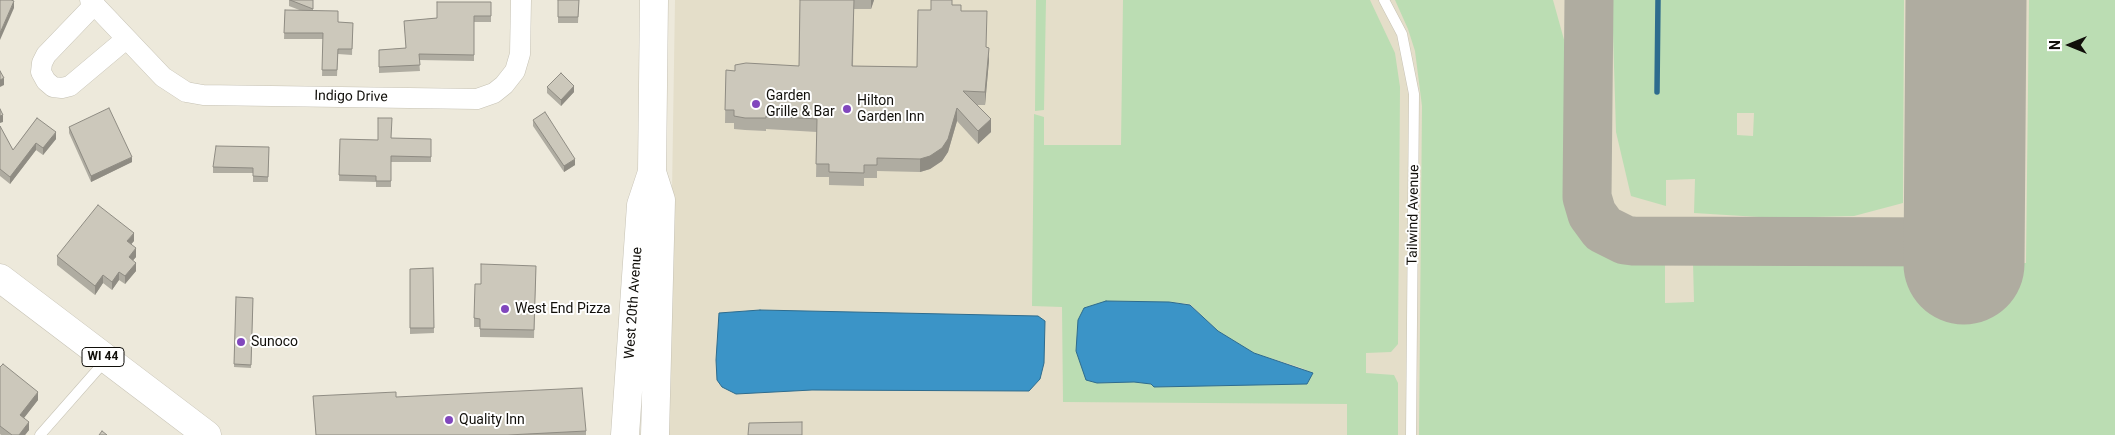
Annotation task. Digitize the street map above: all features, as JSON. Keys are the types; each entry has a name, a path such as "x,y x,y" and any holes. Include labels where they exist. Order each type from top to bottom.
{"main road":[{"name":"West 20th Avenue","path":"654,0 652,172 661,200 655,435"},
{"name":"West 20th Avenue","path":"625,435 640,205 652,172"},
{"name":"WI 44","path":"0,278 207,435"}],"street":[{"name":"Indigo Drive","path":"126,39 70,86 62,88 53,87 46,81 41,72 42,63 46,55 92,2 126,39 172,84 186,92 203,96 477,99 494,93 504,85 515,71 520,54 521,0"}],"lane":[{"name":"Tailwind Avenue","path":"1384,0 1402,34 1414,94 1411,435"},
{"path":"40,435 106,359"}],"shaded area":[{"path":"675,0 2115,0 2115,435 664,435 672,192"}],"green space":[{"path":"1036,0 1046,0 1044,110 1035,111"},
{"path":"1123,0 1370,0 1395,53 1400,87 1398,344 1391,352 1366,353 1366,373 1394,375 1398,383 1398,435 1347,435 1347,404 1063,402 1062,307 1032,306 1034,114 1044,117 1044,145 1121,145","holes":["1106,301 1190,304 1218,331 1254,353 1313,373 1307,384 1154,387 1151,384 1134,382 1097,383 1076,351"]},
{"path":"1395,0 1553,0 1568,54 1567,200 1572,222 1586,242 1605,254 1625,263 1665,261 1665,303 1694,302 1693,262 2026,263 2029,0 2115,0 2115,435 1419,435 1422,106 1415,51 1408,29"},
{"path":"1612,0 1904,0 1903,203 1854,216 1775,218 1694,213 1695,179 1666,180 1666,206 1631,196 1616,132","holes":["1737,113 1754,113 1753,136 1737,135"]}],"water":[{"path":"1106,301 1169,302 1190,305 1218,331 1254,353 1313,373 1307,384 1154,387 1151,384 1134,382 1097,383 1086,380 1076,351 1078,320 1084,308"},
{"path":"760,310 1038,316 1045,321 1044,363 1040,379 1029,391 812,390 736,394 722,387 717,380 716,360 719,313"}],"building":[{"path":"0,0 14,1 0,33"},
{"path":"290,0 313,0 313,9"},
{"path":"558,0 579,0 578,17 558,17"},
{"name":"Hilton Garden Inn","path":"800,0 854,0 852,66 917,67 918,10 931,10 931,0 952,0 952,5 961,5 961,11 987,11 986,47 989,48 985,92 963,91 991,119 978,131 957,108 948,139 942,148 930,156 920,159 877,158 877,165 864,165 864,173 829,172 829,164 816,164 817,119 766,116 766,118 745,118 734,116 734,110 725,110 726,70 735,71 735,65 746,63 799,66"},
{"path":"437,2 491,2 491,16 474,16 474,55 419,54 420,65 379,67 379,50 406,48 404,21 437,18"},
{"path":"285,10 338,11 338,22 353,23 352,49 338,49 337,70 322,70 323,33 284,33"},
{"path":"0,71 4,78 0,80"},
{"path":"561,73 574,86 561,100 547,87"},
{"path":"109,108 132,157 91,176 69,127"},
{"path":"545,112 575,159 564,166 533,120"},
{"path":"37,118 56,132 43,148 36,143 10,177 0,169 0,126 13,150"},
{"path":"378,118 392,118 391,138 431,139 431,157 391,156 391,181 376,181 376,176 339,175 340,139 378,140"},
{"path":"216,146 269,147 268,177 253,176 253,168 213,167"},
{"path":"98,205 134,233 127,241 136,248 129,257 136,263 125,276 119,272 112,282 103,275 95,286 57,256"},
{"name":"West End Pizza","path":"481,264 536,266 534,330 480,329 480,319 474,318 475,284 481,284"},
{"path":"433,268 434,328 410,328 410,269"},
{"path":"236,297 253,298 251,365 234,364"},
{"path":"3,364 38,392 20,415 29,422 19,435 12,435 0,426 0,367"},
{"name":"Quality Inn","path":"582,388 586,431 508,435 316,435 313,396 396,392 396,397"},
{"path":"802,422 802,435 748,435 749,423"},
{"path":"102,431 107,435 99,435"}],"waterway":[{"path":"1657,92 1658,0"}],"taxiway":[{"path":"1589,0 1587,197 1592,214 1603,229 1625,240 1633,241 1964,242"}],"runway":[{"path":"1964,264 1966,0"}],"place":[{"name":"Garden Grille & Bar","path":"756,104"},
{"name":"Hilton Garden Inn","path":"847,109"},
{"name":"West End Pizza","path":"505,309"},
{"name":"Sunoco","path":"241,342"},
{"name":"Quality Inn","path":"449,420"}]}
